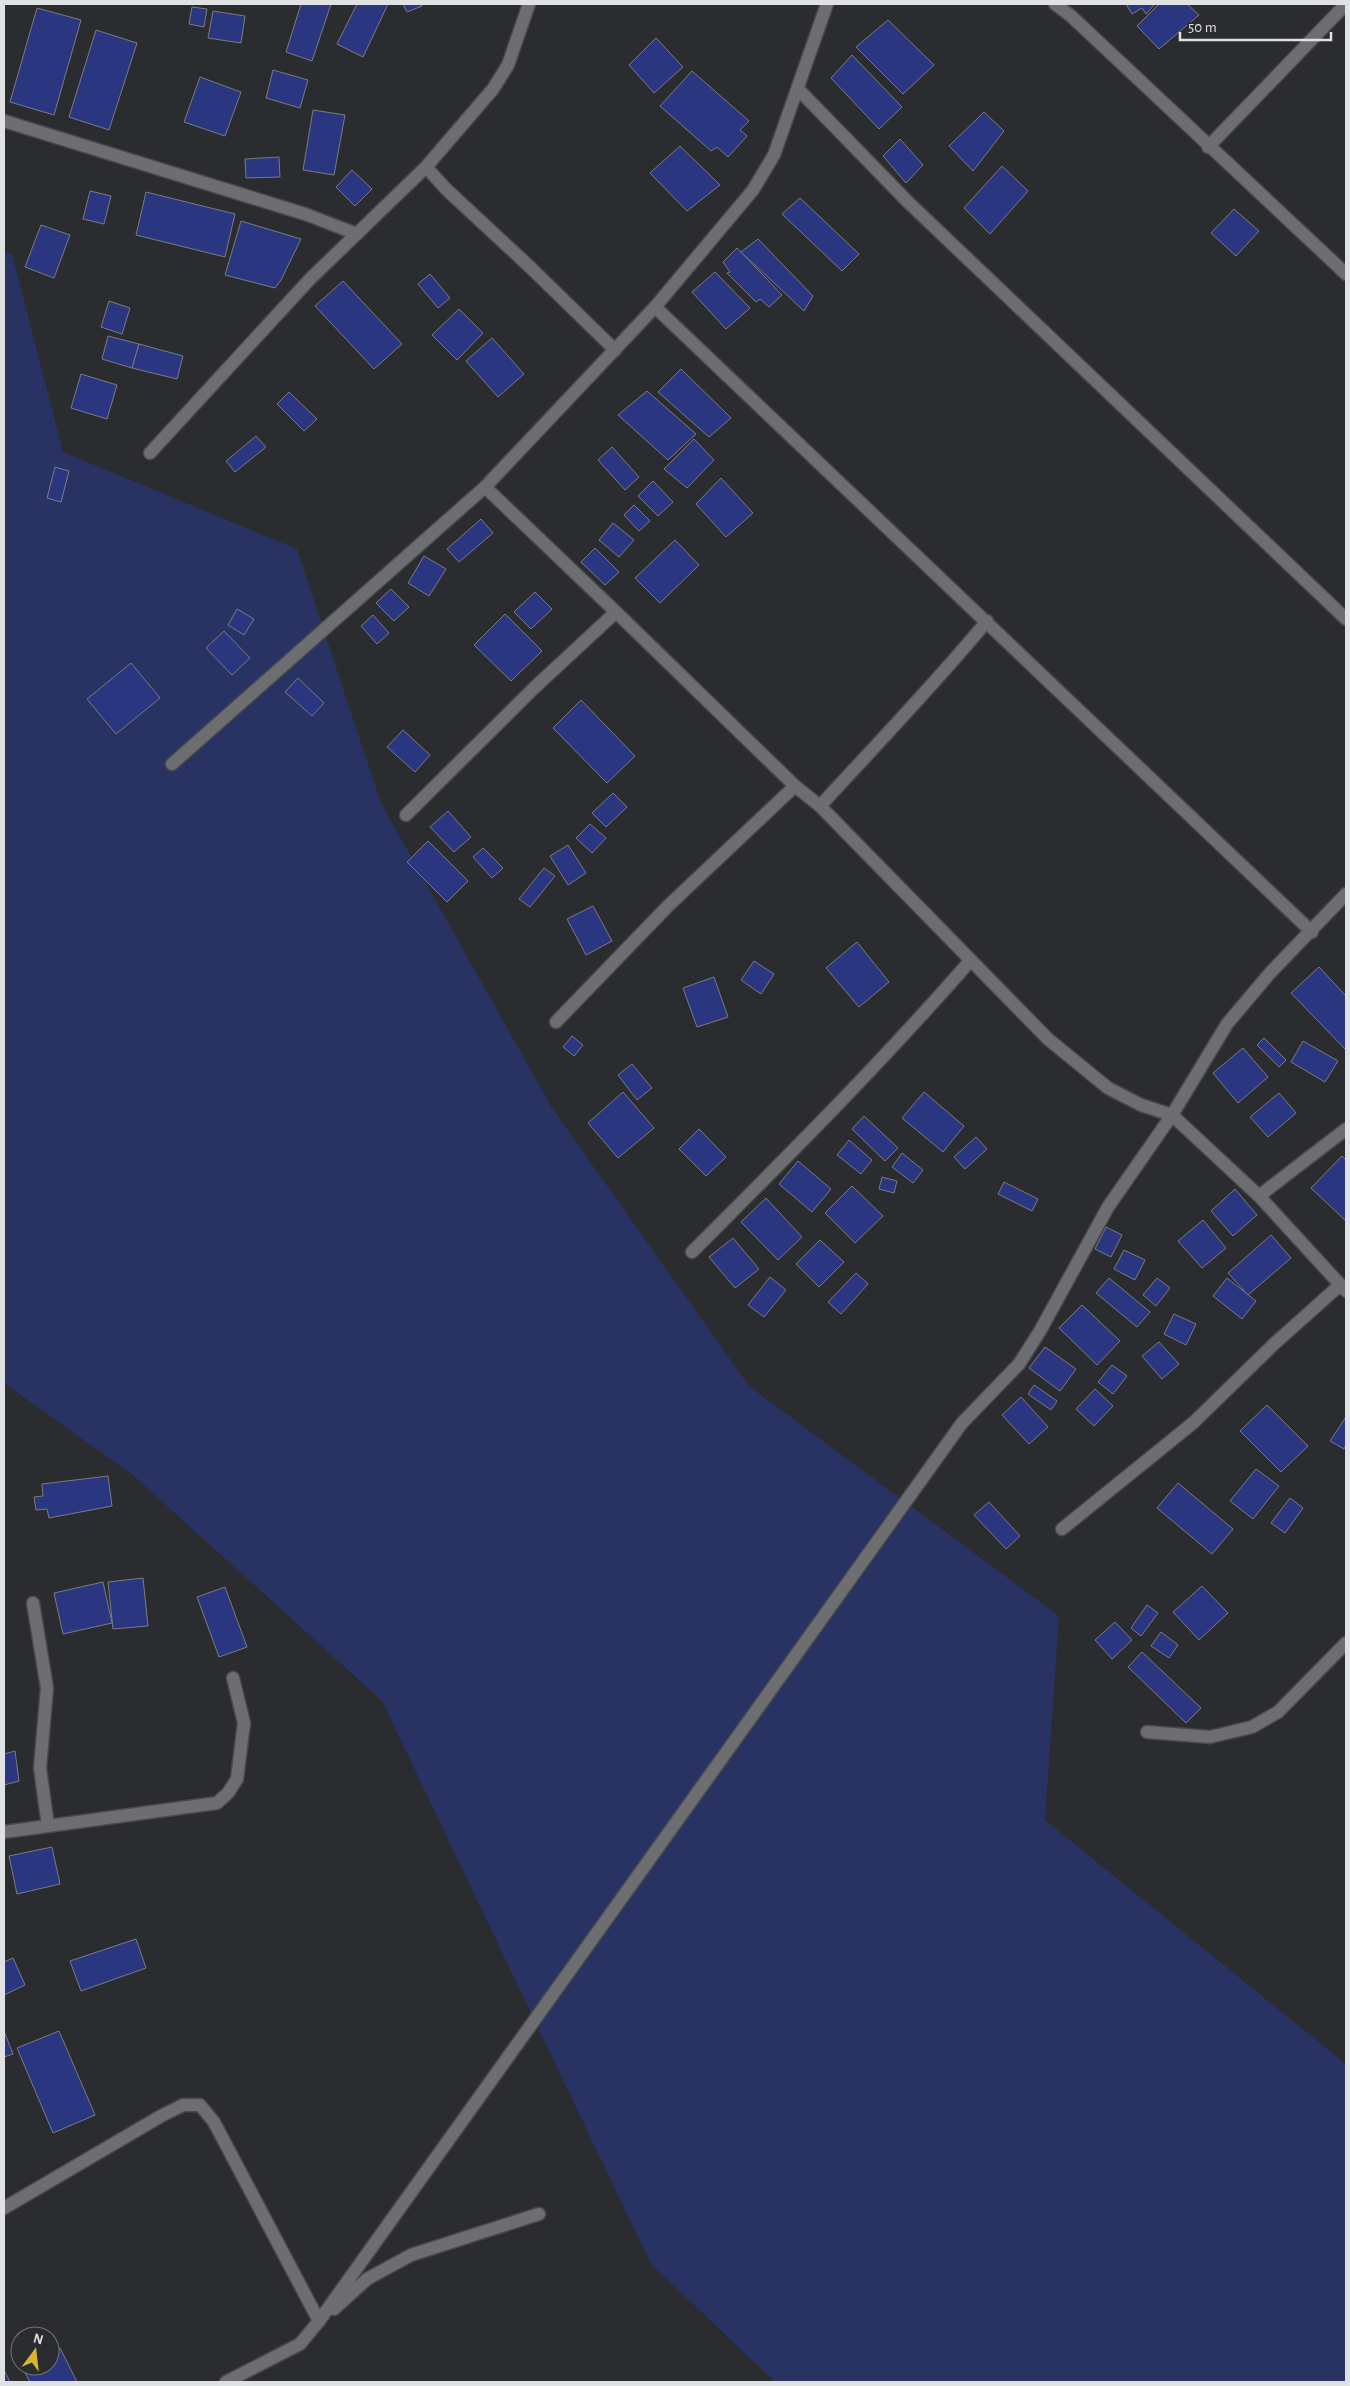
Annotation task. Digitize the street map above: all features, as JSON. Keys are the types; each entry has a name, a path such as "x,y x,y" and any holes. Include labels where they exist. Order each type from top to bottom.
{"street":[{"path":"150,453 310,279 426,167 493,89 508,65 529,4"},
{"path":"172,764 485,487 655,307 753,190 774,155 827,4"},
{"path":"1055,4 1071,16 1208,147 1346,274"},
{"path":"1208,147 1346,4"},
{"path":"798,88 908,202 1346,619"},
{"path":"4,121 305,214 357,234"},
{"path":"426,167 446,189 615,350"},
{"path":"655,307 1312,932"},
{"path":"485,487 794,786 820,806 1048,1039 1108,1088 1141,1105 1172,1116 1258,1196 1343,1288 1274,1344 1194,1423 1062,1529"},
{"path":"406,815 534,688 616,612"},
{"path":"820,806 888,731 934,684 987,621"},
{"path":"556,1022 668,906 794,786"},
{"path":"226,2382 300,2344 318,2321 962,1423 1019,1364 1040,1331 1108,1207 1172,1116 1227,1024 1270,973 1312,932 1346,894"},
{"path":"692,1252 820,1125 908,1033 970,961"},
{"path":"1258,1196 1346,1129"},
{"path":"33,1603 46,1688 40,1768 48,1826"},
{"path":"1147,1732 1210,1737 1252,1727 1278,1712 1346,1643"},
{"path":"4,1832 217,1803 228,1793 237,1779 244,1723 234,1678"},
{"path":"4,2208 161,2116 183,2105 200,2106 214,2122 315,2310 318,2321"},
{"path":"318,2321 367,2279 411,2255 539,2214"}],"shaded area":[{"path":"4,252 12,254 63,452 297,549 381,803 552,1108 749,1386 1059,1616 1045,1820 1346,2064 1346,2382 775,2382 651,2264 382,1701 134,1476 4,1383"}],"building":[{"path":"301,4 331,4 312,61 286,52"},
{"path":"357,4 388,4 363,57 337,44"},
{"path":"403,4 421,4 422,6 407,12"},
{"path":"1126,4 1155,4 1146,14 1142,8 1132,14"},
{"path":"1159,4 1187,4 1199,15 1159,49 1137,26"},
{"path":"192,7 207,9 204,27 189,24"},
{"path":"37,8 81,20 54,115 10,102"},
{"path":"213,11 245,16 241,43 208,38"},
{"path":"888,20 934,65 903,94 856,47"},
{"path":"96,30 137,43 109,130 69,117"},
{"path":"656,38 683,67 654,93 629,65"},
{"path":"852,55 902,107 879,129 831,78"},
{"path":"273,70 308,80 300,108 266,98"},
{"path":"692,71 749,121 740,130 747,136 728,157 717,147 711,151 660,106"},
{"path":"200,77 241,92 225,136 184,122"},
{"path":"313,110 345,115 334,175 303,170"},
{"path":"984,112 1004,131 973,171 949,146"},
{"path":"900,139 923,165 906,183 883,156"},
{"path":"680,146 720,185 687,211 650,173"},
{"path":"279,157 280,177 246,178 245,159"},
{"path":"1002,166 1028,191 990,234 964,208"},
{"path":"352,170 372,189 355,206 336,187"},
{"path":"90,191 111,196 104,224 83,219"},
{"path":"146,192 235,214 225,257 136,235"},
{"path":"800,198 859,254 842,271 782,214"},
{"path":"1234,209 1259,231 1236,256 1211,233"},
{"path":"241,221 301,239 281,280 275,288 225,275"},
{"path":"41,225 70,235 54,278 25,267"},
{"path":"758,239 813,296 804,311 741,252"},
{"path":"737,248 782,295 769,307 760,299 756,302 727,273 730,272 723,262"},
{"path":"715,272 750,308 726,329 692,292"},
{"path":"430,274 450,298 438,308 418,284"},
{"path":"343,281 402,344 374,369 315,306"},
{"path":"109,301 130,308 122,334 101,327"},
{"path":"459,309 483,333 457,360 432,335"},
{"path":"108,336 139,344 132,368 102,359"},
{"path":"492,338 524,374 498,397 466,361"},
{"path":"139,344 183,356 177,379 132,368"},
{"path":"681,369 731,418 709,437 658,392"},
{"path":"81,374 117,385 107,419 71,408"},
{"path":"647,391 696,434 668,460 618,415"},
{"path":"289,392 317,419 304,431 277,404"},
{"path":"256,436 266,447 235,472 226,461"},
{"path":"694,439 714,460 687,488 664,469"},
{"path":"612,447 639,477 625,490 598,460"},
{"path":"55,467 69,471 61,502 47,498"},
{"path":"721,478 753,513 726,537 696,504"},
{"path":"653,481 673,502 658,516 638,496"},
{"path":"634,505 650,521 639,531 624,515"},
{"path":"481,519 493,533 459,562 447,549"},
{"path":"613,523 634,540 619,557 599,540"},
{"path":"675,540 699,565 660,603 635,578"},
{"path":"595,548 619,572 605,585 581,562"},
{"path":"424,556 446,569 429,596 408,583"},
{"path":"391,589 409,607 394,621 376,603"},
{"path":"535,592 552,609 531,629 514,612"},
{"path":"237,609 254,619 244,635 228,625"},
{"path":"505,614 542,651 511,681 474,645"},
{"path":"373,615 389,633 377,644 361,626"},
{"path":"224,631 250,658 232,675 206,648"},
{"path":"131,663 160,698 116,734 87,699"},
{"path":"298,678 324,703 312,716 285,692"},
{"path":"581,700 635,756 607,783 553,728"},
{"path":"403,730 430,755 415,772 387,747"},
{"path":"613,793 627,807 606,827 592,813"},
{"path":"448,811 471,837 454,852 430,827"},
{"path":"590,824 606,838 592,853 576,838"},
{"path":"428,841 468,881 447,902 407,862"},
{"path":"568,845 586,873 568,885 550,856"},
{"path":"483,848 503,868 492,878 473,857"},
{"path":"544,868 555,876 530,907 519,899"},
{"path":"593,906 612,941 586,955 567,919"},
{"path":"857,942 889,982 859,1007 826,968"},
{"path":"754,961 774,974 761,994 741,980"},
{"path":"1319,967 1346,996 1346,1050 1291,993"},
{"path":"714,977 728,1017 697,1027 683,988"},
{"path":"572,1036 583,1045 574,1056 563,1047"},
{"path":"1264,1038 1286,1060 1279,1067 1257,1045"},
{"path":"1303,1041 1338,1061 1325,1082 1291,1062"},
{"path":"1243,1048 1268,1077 1238,1103 1213,1073"},
{"path":"632,1064 652,1088 637,1100 618,1075"},
{"path":"623,1092 654,1128 618,1158 588,1123"},
{"path":"924,1092 964,1126 943,1152 902,1118"},
{"path":"1279,1093 1296,1113 1268,1137 1250,1117"},
{"path":"864,1116 898,1148 885,1161 852,1129"},
{"path":"699,1129 726,1157 706,1176 679,1149"},
{"path":"976,1137 987,1149 965,1169 954,1157"},
{"path":"849,1140 872,1160 861,1174 837,1155"},
{"path":"902,1153 923,1170 913,1183 892,1167"},
{"path":"1342,1156 1346,1160 1346,1221 1311,1188"},
{"path":"798,1161 831,1189 812,1212 779,1184"},
{"path":"882,1177 897,1181 894,1193 879,1189"},
{"path":"1004,1182 1038,1199 1032,1211 998,1194"},
{"path":"852,1186 883,1216 855,1243 825,1213"},
{"path":"1235,1189 1257,1215 1233,1236 1211,1211"},
{"path":"766,1198 802,1237 778,1260 741,1222"},
{"path":"1203,1220 1226,1248 1202,1268 1178,1241"},
{"path":"1106,1227 1122,1235 1111,1257 1095,1249"},
{"path":"1271,1235 1291,1258 1248,1295 1228,1273"},
{"path":"733,1238 759,1269 735,1288 709,1257"},
{"path":"820,1240 844,1262 819,1287 796,1264"},
{"path":"1124,1250 1145,1260 1135,1280 1114,1269"},
{"path":"856,1273 868,1284 841,1314 828,1302"},
{"path":"770,1277 786,1290 764,1317 748,1305"},
{"path":"1109,1278 1150,1312 1137,1327 1096,1293"},
{"path":"1157,1278 1170,1288 1156,1306 1143,1295"},
{"path":"1227,1278 1256,1301 1242,1319 1213,1296"},
{"path":"1082,1305 1120,1341 1097,1365 1059,1328"},
{"path":"1174,1314 1196,1324 1186,1345 1164,1334"},
{"path":"1159,1342 1179,1364 1162,1379 1142,1356"},
{"path":"1045,1347 1076,1369 1060,1391 1029,1368"},
{"path":"1112,1365 1127,1376 1113,1394 1098,1382"},
{"path":"1034,1385 1057,1401 1051,1410 1028,1394"},
{"path":"1095,1389 1113,1406 1094,1426 1076,1409"},
{"path":"1021,1397 1048,1427 1029,1444 1002,1415"},
{"path":"1267,1405 1308,1446 1281,1472 1240,1431"},
{"path":"1346,1417 1346,1445 1344,1449 1330,1441"},
{"path":"1256,1469 1279,1486 1253,1519 1230,1501"},
{"path":"108,1476 112,1506 49,1518 47,1509 36,1510 34,1497 43,1496 42,1484"},
{"path":"1178,1483 1233,1529 1212,1554 1157,1508"},
{"path":"1290,1498 1303,1508 1285,1533 1271,1523"},
{"path":"989,1502 1020,1536 1006,1549 974,1515"},
{"path":"143,1578 148,1626 113,1629 108,1582"},
{"path":"103,1582 112,1623 63,1634 54,1593"},
{"path":"1202,1586 1228,1613 1199,1640 1173,1612"},
{"path":"225,1587 247,1647 219,1657 197,1597"},
{"path":"1147,1605 1158,1613 1141,1636 1131,1628"},
{"path":"1115,1622 1132,1640 1112,1659 1095,1640"},
{"path":"1161,1632 1178,1645 1169,1658 1151,1646"},
{"path":"1142,1652 1201,1708 1186,1723 1128,1667"},
{"path":"15,1751 19,1781 4,1785 4,1754"},
{"path":"52,1847 60,1884 17,1894 9,1856"},
{"path":"136,1939 146,1968 81,1991 70,1961"},
{"path":"13,1958 25,1985 4,1995 4,1962"},
{"path":"4,2031 13,2054 4,2057"},
{"path":"59,2031 95,2115 53,2133 17,2048"},
{"path":"60,2348 77,2382 30,2382 27,2376 60,2376"},
{"path":"4,2370 10,2382 4,2382"}]}
